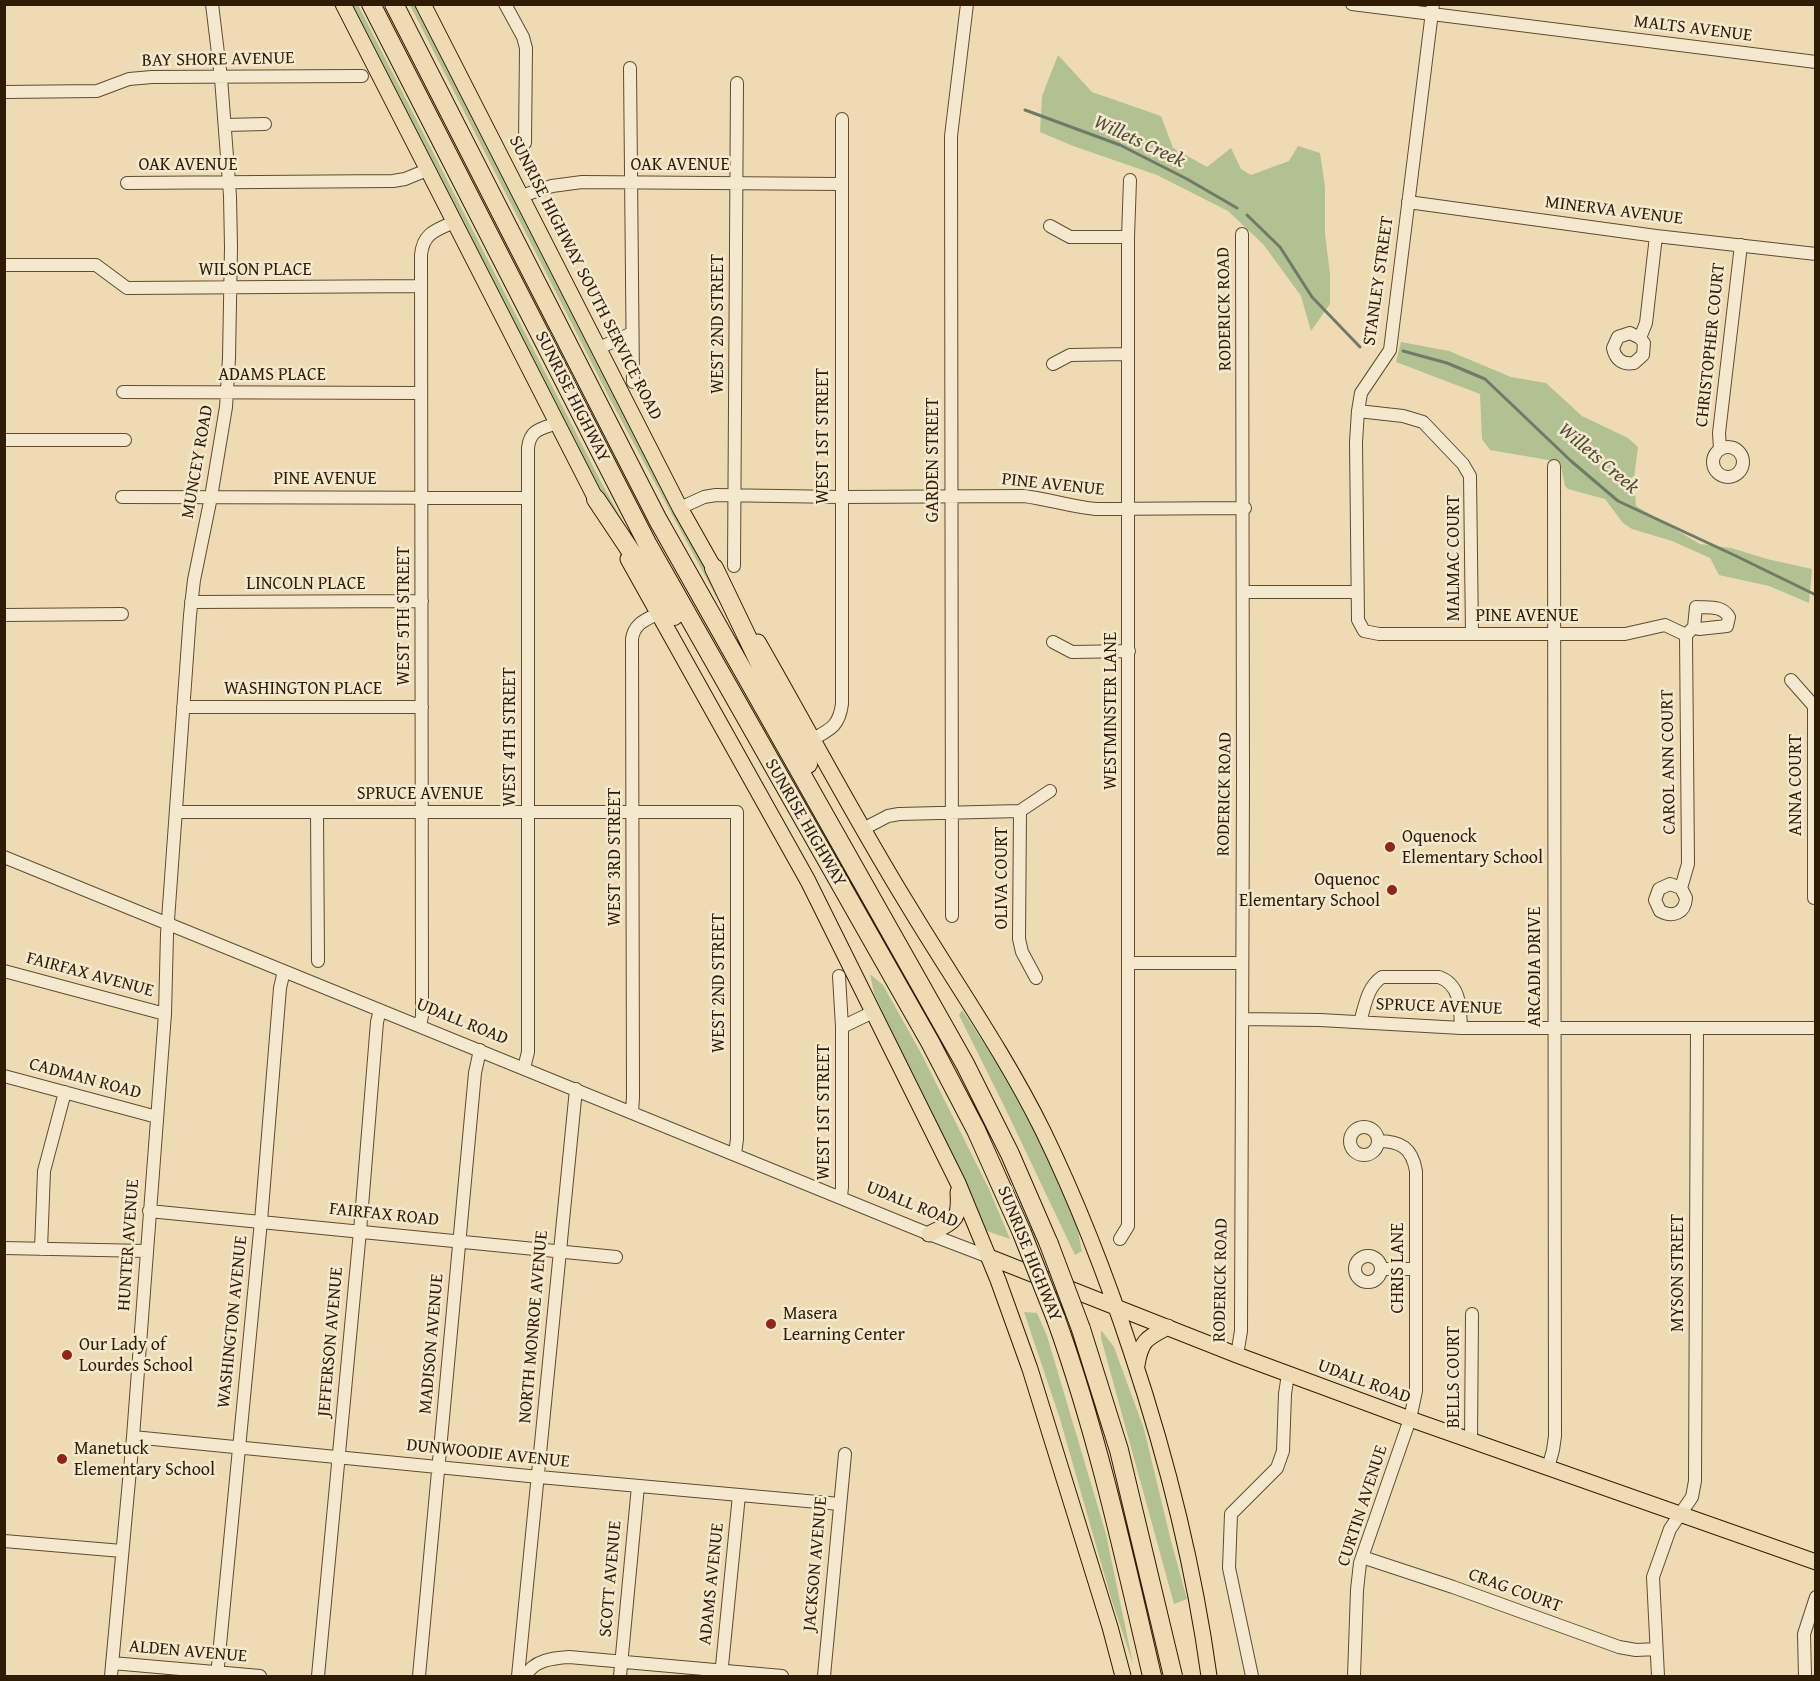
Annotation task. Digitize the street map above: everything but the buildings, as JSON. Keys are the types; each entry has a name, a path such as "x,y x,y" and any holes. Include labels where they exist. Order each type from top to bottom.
{"highway":[{"name":"SUNRISE HIGHWAY","path":"371,4 633,517 942,1064 987,1152 1022,1233 1074,1371 1101,1462 1151,1674"},
{"name":"SUNRISE HIGHWAY","path":"394,4 658,520 969,1071 1010,1154 1049,1244 1105,1401 1125,1472 1173,1677"},
{"path":"596,499 626,541 682,629 729,689"},
{"path":"714,568 814,777 845,851"}],"main road":[{"name":"SUNRISE HIGHWAY","path":"343,4 657,614 793,852 958,1183 989,1257 1033,1377 1110,1627 1123,1677"},
{"name":"SUNRISE HIGHWAY SOUTH SERVICE ROAD","path":"423,4 680,508 714,568"},
{"path":"714,568 738,606 863,829 983,1025 1033,1112 1076,1203 1116,1306 1157,1435 1193,1584 1209,1677"},
{"path":"929,1234 951,1223 957,1216 958,1183"},
{"name":"UDALL ROAD","path":"989,1257 1288,1374 1815,1562"},
{"path":"1137,1368 1144,1342 1168,1327"}],"street":[{"name":"MUNCEY ROAD","path":"168,924 191,602 211,498 227,393 231,288 230,183 212,4"},
{"path":"505,4 526,48 525,143"},
{"name":"GARDEN STREET","path":"952,916 951,136 967,4"},
{"name":"MALTS AVENUE","path":"1352,4 1433,10 1815,62"},
{"name":"STANLEY STREET","path":"1357,592 1356,442 1358,411 1361,393 1390,350 1433,10"},
{"path":"630,68 633,382"},
{"name":"BAY SHORE AVENUE","path":"4,92 98,91 129,79 362,76"},
{"name":"WEST 2ND STREET","path":"734,566 737,83"},
{"name":"WEST 1ST STREET","path":"813,739 834,726 840,716 842,704 842,119"},
{"path":"225,125 265,124"},
{"name":"OAK AVENUE","path":"128,183 393,181 427,170"},
{"name":"WESTMINSTER LANE","path":"1120,1239 1128,1226 1128,237 1130,180"},
{"name":"OAK AVENUE","path":"521,196 566,183 841,184"},
{"name":"MINERVA AVENUE","path":"1408,202 1656,236 1815,254"},
{"name":"WEST 5TH STREET","path":"420,1026 422,1016 422,255 425,240 431,233 454,222"},
{"path":"1050,226 1070,237 1128,237"},
{"name":"RODERICK ROAD","path":"1237,1354 1241,1331 1241,963 1245,592 1242,234"},
{"path":"1640,338 1646,323 1656,236"},
{"name":"CHRISTOPHER COURT","path":"1720,449 1719,433 1741,245"},
{"name":"WILSON PLACE","path":"4,265 96,265 128,288 421,286"},
{"path":"599,348 632,333"},
{"path":"1053,364 1070,354 1128,354"},
{"name":"ADAMS PLACE","path":"123,392 422,393"},
{"name":"MALMAC COURT","path":"1358,411 1403,416 1423,422 1463,464 1470,476 1472,634"},
{"name":"WEST 4TH STREET","path":"524,1068 528,1052 529,439 537,431 557,423"},
{"path":"4,440 125,440"},
{"name":"ARCADIA DRIVE","path":"1548,1468 1555,1436 1554,466"},
{"name":"PINE AVENUE","path":"680,508 710,496 735,495 1024,496 1077,507 1245,508"},
{"name":"PINE AVENUE","path":"122,497 528,498"},
{"path":"1245,592 1357,592"},
{"name":"PINE AVENUE","path":"1357,592 1358,620 1364,631 1379,634 1625,634 1665,625 1690,631"},
{"name":"LINCOLN PLACE","path":"191,602 422,602"},
{"path":"4,615 122,614"},
{"name":"WEST 3RD STREET","path":"632,1112 633,634 640,623 657,614"},
{"name":"CAROL ANN COURT","path":"1681,888 1689,864 1690,631"},
{"path":"1053,642 1072,652 1129,651"},
{"name":"ANNA COURT","path":"1791,680 1815,706 1814,898"},
{"name":"WASHINGTON PLACE","path":"183,707 422,708"},
{"name":"OLIVA COURT","path":"1036,978 1022,952 1019,939 1020,811 1050,791"},
{"path":"863,829 893,814 1020,811"},
{"name":"SPRUCE AVENUE","path":"176,812 737,812"},
{"path":"317,812 318,961"},
{"name":"WEST 2ND STREET","path":"735,1154 737,1140 737,812"},
{"name":"UDALL ROAD","path":"4,857 989,1257"},
{"name":"HUNTER AVENUE","path":"111,1677 133,1437 165,1014 168,924"},
{"path":"1129,963 1241,963"},
{"name":"FAIRFAX AVENUE","path":"4,971 165,1014"},
{"name":"WASHINGTON AVENUE","path":"217,1674 261,1221 280,988 284,971"},
{"name":"WEST 1ST STREET","path":"839,976 842,1027 842,1187 840,1197"},
{"path":"1360,1022 1371,989 1382,977 1438,977 1445,979 1456,991 1461,1028"},
{"name":"JEFFERSON AVENUE","path":"318,1677 360,1231 377,1022 380,1010"},
{"name":"WEST 1ST STREET","path":"842,1027 873,1012"},
{"name":"SPRUCE AVENUE","path":"1242,1019 1360,1022 1461,1028 1815,1028"},
{"name":"MYSON STREET","path":"1658,1677 1653,1577 1670,1529 1692,1497 1695,1481 1697,1028"},
{"name":"MADISON AVENUE","path":"419,1677 475,1074 480,1050"},
{"name":"CADMAN ROAD","path":"4,1076 157,1117"},
{"name":"NORTH MONROE AVENUE","path":"518,1677 576,1089"},
{"path":"40,1249 44,1171 65,1092"},
{"name":"CHRIS LANE","path":"1378,1141 1387,1141 1407,1149 1414,1158 1416,1171 1416,1391 1410,1419"},
{"name":"FAIRFAX ROAD","path":"149,1210 616,1257"},
{"path":"4,1248 147,1251"},
{"path":"1381,1269 1416,1269"},
{"name":"BELLS COURT","path":"1471,1441 1472,1314"},
{"path":"1252,1677 1228,1569 1230,1524 1232,1514 1239,1505 1277,1468 1283,1451 1288,1374"},
{"name":"CURTIN AVENUE","path":"1354,1677 1358,1581 1362,1557 1410,1419"},
{"name":"DUNWOODIE AVENUE","path":"133,1437 840,1504"},
{"name":"JACKSON AVENUE","path":"824,1677 845,1454"},
{"name":"SCOTT AVENUE","path":"620,1677 638,1486"},
{"name":"ADAMS AVENUE","path":"721,1674 739,1495"},
{"path":"4,1541 122,1551"},
{"name":"CRAG COURT","path":"1362,1557 1619,1647 1636,1650 1656,1649"},
{"path":"1805,1677 1803,1634 1815,1597"},
{"path":"526,1677 528,1672 538,1664 552,1658 569,1657 622,1661 721,1674 782,1677"},
{"name":"ALDEN AVENUE","path":"112,1663 260,1677"}],"green space":[{"path":"352,5 358,5 600,480 633,540 596,486"},
{"path":"410,5 417,5 728,603 740,641 611,401"},
{"path":"1058,55 1092,92 1161,116 1173,148 1207,167 1231,148 1241,169 1251,175 1289,161 1298,146 1320,153 1325,187 1325,234 1330,274 1330,304 1311,331 1301,296 1263,244 1228,211 1157,175 1040,132 1042,96"},
{"path":"1401,342 1449,351 1511,377 1546,383 1582,416 1628,438 1638,447 1634,478 1636,506 1700,544 1731,548 1812,569 1809,603 1769,586 1719,575 1710,558 1672,541 1632,529 1623,523 1605,499 1568,489 1565,486 1560,462 1490,450 1482,439 1480,394 1396,362"},
{"path":"870,974 883,985 921,1053 988,1187 1010,1239 984,1230 874,993"},
{"path":"962,1010 1025,1106 1077,1227 1082,1251 1075,1255 959,1015"},
{"path":"1024,1312 1037,1313 1047,1336 1106,1534 1133,1664 1111,1598 1060,1419"},
{"path":"1101,1330 1114,1347 1144,1429 1187,1599 1174,1604 1101,1338"}],"waterway":[{"name":"Willets Creek","path":"1025,110 1120,145 1187,179 1237,208"},
{"name":"Willets Creek","path":"1247,215 1280,247 1312,297 1360,347"},
{"name":"Willets Creek","path":"1403,351 1447,363 1485,379 1571,461 1618,501 1816,595"}],"place":[{"name":"Oquenock Elementary School","path":"1390,847"},
{"name":"Oquenoc Elementary School","path":"1392,890"},
{"name":"Masera Learning Center","path":"771,1324"},
{"name":"Our Lady of Lourdes School","path":"67,1355"},
{"name":"Manetuck Elementary School","path":"62,1459"}]}
